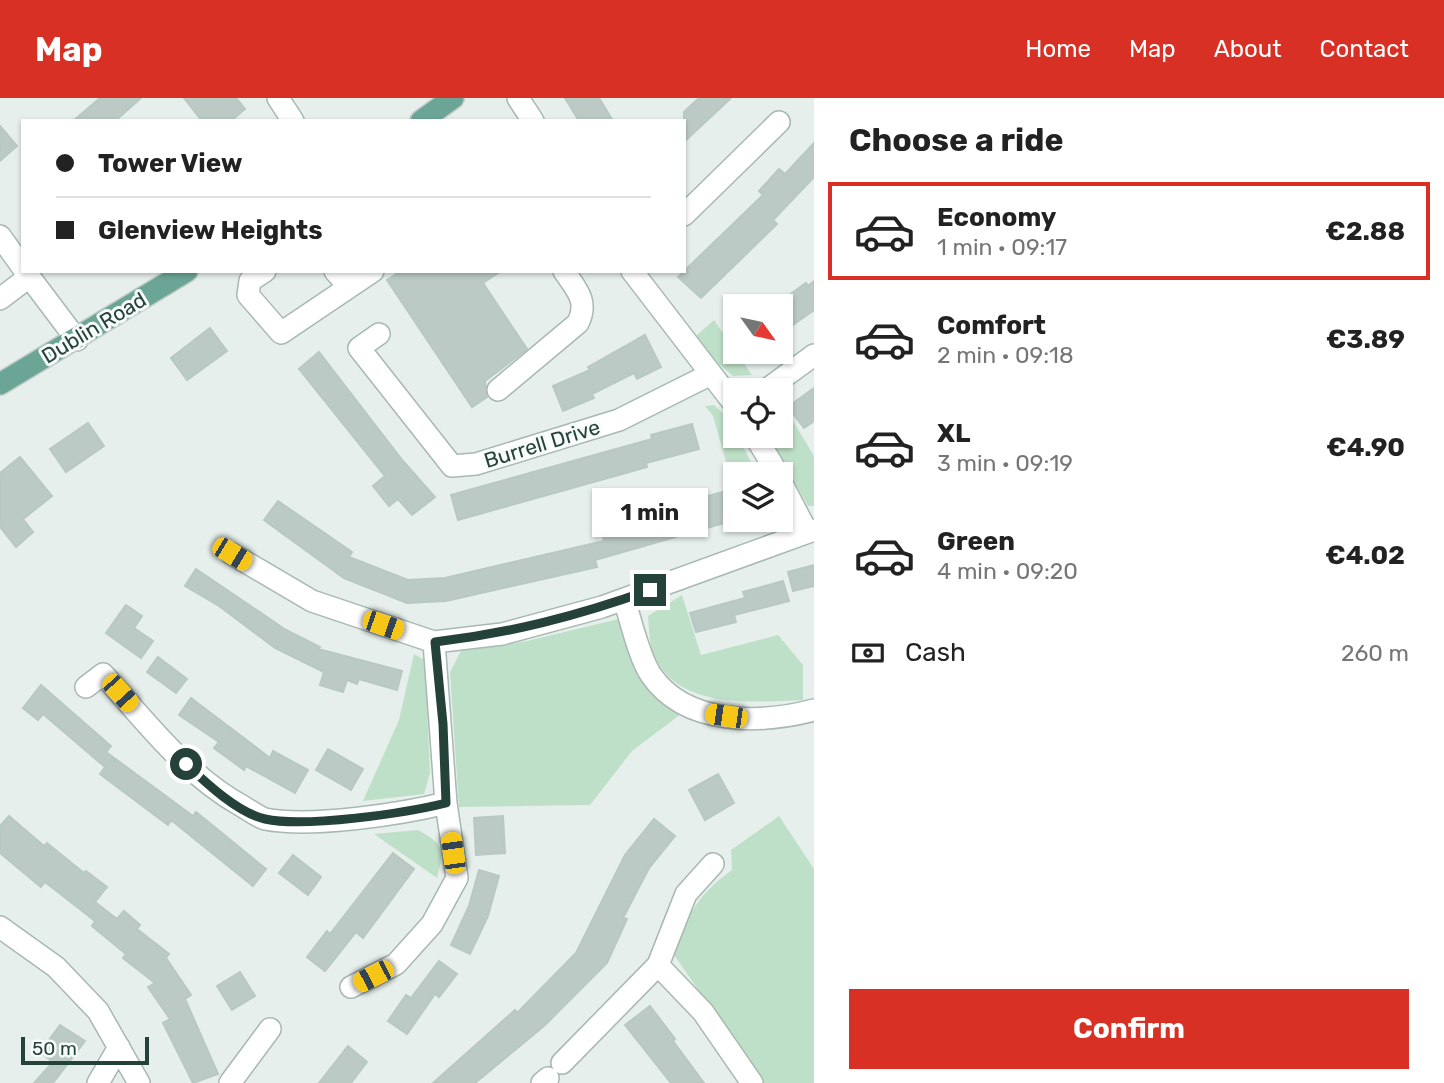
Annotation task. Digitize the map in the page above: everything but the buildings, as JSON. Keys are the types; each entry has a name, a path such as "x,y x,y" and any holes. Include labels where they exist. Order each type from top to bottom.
{"main road":[{"path":"424,119 453,98"},
{"name":"Dublin Road","path":"0,384 77,340 180,273"}],"street":[{"path":"278,98 292,119"},
{"path":"517,98 532,119"},
{"path":"686,213 779,122"},
{"path":"0,236 21,265"},
{"path":"0,299 25,273"},
{"path":"27,273 77,340"},
{"path":"262,273 250,281 248,295 281,333 342,279 365,273"},
{"path":"498,390 578,323 583,312 583,300 565,273"},
{"path":"634,273 723,390"},
{"name":"Burrell Drive","path":"379,334 359,348 452,466 476,464 619,420 711,374"},
{"path":"782,378 814,355"},
{"path":"232,554 312,601 435,642 502,634 624,599 811,531 793,501"},
{"path":"624,599 651,674 674,699 708,714 745,719 789,717 814,710"},
{"path":"351,987 396,964 432,924 457,878 446,803 443,724 435,642"},
{"path":"86,687 103,674 171,750 216,792 264,819 315,820 417,810 446,803"},
{"path":"550,1074 658,965 686,894 713,864"},
{"path":"0,927 56,967 98,1011 139,1083"},
{"path":"658,965 703,1012 752,1083"},
{"path":"230,1083 270,1029"},
{"path":"98,1083 119,1047"}],"green space":[{"path":"714,320 723,333 723,364 744,364 752,375 733,376 715,361 696,336"},
{"path":"714,405 723,413 723,448 744,448 751,462 726,462 713,416 705,406"},
{"path":"793,421 814,456 814,506 808,506 793,479 793,462 783,462 776,448 793,448"},
{"path":"682,595 701,655 778,635 803,665 803,700 761,702 716,698 695,693 677,683 662,669 652,649 648,616"},
{"path":"623,618 648,689 681,714 632,751 590,805 459,807 450,672 461,651 527,641"},
{"path":"414,654 425,660 430,773 424,794 363,801 399,720"},
{"path":"779,816 814,869 814,1083 763,1083 674,955 695,907 710,888 732,870 731,850"},
{"path":"418,830 438,844 440,849 441,860 437,878 374,834"}],"route":[{"path":"186,764 216,792 264,819 315,820 417,810 446,803 443,724 435,642 502,634 602,607 650,590"}]}
